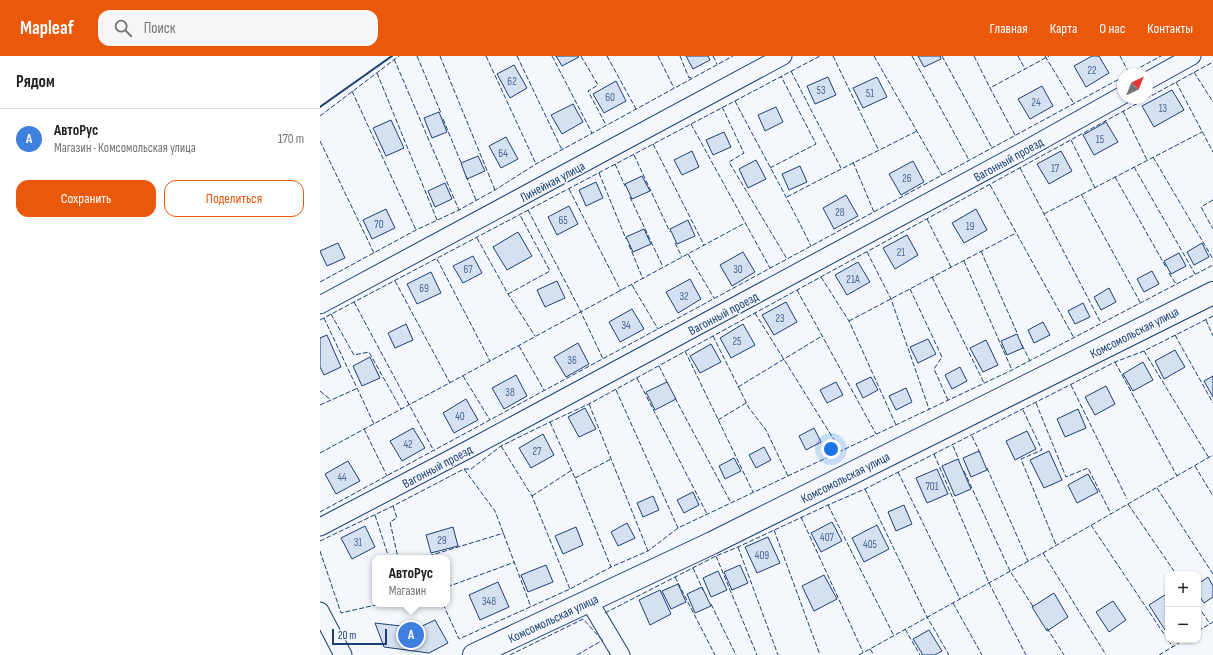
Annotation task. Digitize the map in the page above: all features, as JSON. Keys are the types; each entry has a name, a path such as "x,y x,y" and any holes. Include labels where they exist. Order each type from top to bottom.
{"main road":[{"name":"Комсомольская улица","path":"474,655 712,543 1213,293"}],"street":[{"name":"Линейная улица","path":"320,305 783,56"},
{"path":"1153,78 1192,56"},
{"name":"Вагонный проезд","path":"320,527 499,433 1016,155 1117,98"},
{"path":"589,601 621,655"},
{"path":"320,611 343,655"}],"building":[{"path":"556,56 578,56 579,57 562,66"},
{"path":"686,56 708,56 710,60 693,69"},
{"path":"918,56 940,56 941,59 924,67"},
{"path":"1092,56 1099,56 1109,73 1086,87 1074,66"},
{"path":"514,65 527,88 510,98 497,74"},
{"path":"828,77 836,95 815,104 807,86"},
{"path":"877,77 887,97 863,108 853,88"},
{"path":"616,81 626,101 604,113 593,94"},
{"path":"1042,86 1053,106 1030,119 1018,99"},
{"path":"1172,90 1184,110 1154,127 1142,106 1146,104 1153,104 1153,100"},
{"path":"573,104 583,122 562,134 551,115"},
{"path":"776,107 783,122 765,131 758,115"},
{"path":"439,112 447,132 432,138 424,118"},
{"path":"391,120 404,148 386,156 373,128"},
{"path":"1106,122 1118,142 1094,155 1083,135"},
{"path":"724,132 731,147 713,155 706,140"},
{"path":"506,137 518,159 501,168 489,146"},
{"path":"692,151 699,167 682,175 674,160"},
{"path":"1061,151 1072,171 1049,184 1037,164"},
{"path":"478,156 485,171 467,179 461,163"},
{"path":"756,160 766,179 748,188 739,169"},
{"path":"913,161 924,182 901,195 889,174"},
{"path":"800,166 807,182 789,190 782,174"},
{"path":"642,176 650,191 632,199 625,184"},
{"path":"596,182 603,198 586,206 579,190"},
{"path":"445,183 452,199 435,207 428,191"},
{"path":"846,195 858,216 834,229 823,208"},
{"path":"569,206 578,224 557,235 548,217"},
{"path":"386,209 395,228 372,239 363,220"},
{"path":"976,209 987,230 964,243 952,223"},
{"path":"688,220 695,236 677,244 670,229"},
{"path":"644,229 651,244 633,252 626,237"},
{"path":"518,232 532,256 507,270 493,247"},
{"path":"907,235 918,255 895,269 883,248"},
{"path":"338,243 345,258 327,266 320,251"},
{"path":"1202,243 1209,257 1194,265 1187,252"},
{"path":"743,252 755,272 732,286 720,265"},
{"path":"1179,253 1186,266 1171,274 1164,261"},
{"path":"473,256 482,273 463,283 453,266"},
{"path":"858,262 870,282 847,295 835,275"},
{"path":"1152,271 1159,284 1144,292 1137,279"},
{"path":"431,272 441,293 417,304 407,284"},
{"path":"690,279 701,299 678,313 666,292"},
{"path":"557,281 565,298 545,307 537,290"},
{"path":"1109,288 1116,302 1101,310 1094,297"},
{"path":"786,302 797,322 774,335 762,315"},
{"path":"1083,303 1090,317 1075,324 1068,311"},
{"path":"632,309 644,329 620,342 609,322"},
{"path":"1043,322 1050,335 1034,343 1028,330"},
{"path":"406,324 413,340 395,348 388,333"},
{"path":"743,324 755,345 731,358 720,338"},
{"path":"1017,334 1023,348 1007,355 1001,341"},
{"path":"327,335 341,367 324,375 320,367 320,338"},
{"path":"928,339 936,354 918,363 910,347"},
{"path":"986,340 998,365 983,372 970,348"},
{"path":"578,343 589,364 566,377 554,357"},
{"path":"711,344 721,362 700,373 690,356"},
{"path":"1175,350 1185,367 1164,379 1155,361"},
{"path":"370,357 380,378 362,386 353,366"},
{"path":"1143,362 1153,380 1133,391 1123,374"},
{"path":"960,367 967,381 952,389 945,375"},
{"path":"516,375 527,396 504,409 492,388"},
{"path":"1213,376 1213,397 1204,381"},
{"path":"871,377 878,390 863,398 856,384"},
{"path":"667,382 676,399 655,410 646,392"},
{"path":"836,382 843,395 827,403 820,390"},
{"path":"1106,386 1115,404 1095,415 1085,397"},
{"path":"906,388 912,402 896,410 889,396"},
{"path":"466,399 478,420 454,433 443,413"},
{"path":"585,408 596,429 579,437 568,417"},
{"path":"1078,409 1086,428 1065,437 1057,419"},
{"path":"413,428 425,448 402,461 390,441"},
{"path":"814,428 821,442 806,450 799,436"},
{"path":"1027,431 1036,449 1015,460 1006,441"},
{"path":"543,434 554,455 531,468 519,448"},
{"path":"764,447 771,460 756,468 749,455"},
{"path":"979,451 987,470 971,477 963,458"},
{"path":"1049,451 1062,480 1044,488 1030,460"},
{"path":"734,458 741,471 725,479 719,466"},
{"path":"958,459 971,489 955,496 942,466"},
{"path":"348,461 360,481 336,494 325,474"},
{"path":"937,469 948,494 927,503 916,478"},
{"path":"1088,474 1098,492 1077,503 1068,485"},
{"path":"693,492 699,505 684,513 677,500"},
{"path":"653,496 659,510 643,517 637,503"},
{"path":"904,505 912,524 896,531 888,512"},
{"path":"832,522 842,541 821,552 811,533"},
{"path":"627,523 635,538 618,546 611,532"},
{"path":"877,525 889,549 864,562 852,538"},
{"path":"365,526 375,547 352,559 341,538"},
{"path":"453,527 458,546 431,553 426,535"},
{"path":"576,527 583,545 563,554 555,536"},
{"path":"768,537 780,563 757,573 745,547"},
{"path":"546,565 553,582 528,592 521,575"},
{"path":"740,565 748,583 732,590 724,572"},
{"path":"718,571 727,590 711,597 703,578"},
{"path":"824,575 837,599 814,611 802,586"},
{"path":"1208,577 1213,586 1213,597 1204,603 1201,598 1201,582"},
{"path":"498,582 509,607 480,620 469,595"},
{"path":"678,584 686,602 671,609 662,591"},
{"path":"702,587 711,606 695,613 687,594"},
{"path":"660,590 671,614 650,625 639,600"},
{"path":"1054,593 1068,617 1047,631 1032,607"},
{"path":"1165,595 1165,630 1149,605"},
{"path":"1113,601 1126,620 1109,632 1096,612"},
{"path":"435,620 448,643 429,653 384,647 375,623 418,628"},
{"path":"929,630 942,651 935,655 923,655 913,639"}],"fence":[{"path":"320,116 399,56"},
{"path":"417,56 441,113"},
{"path":"440,56 495,190"},
{"path":"486,56 536,164"},
{"path":"517,56 562,150"},
{"path":"552,56 592,133"},
{"path":"581,56 598,85 588,91 606,125"},
{"path":"607,56 636,109"},
{"path":"658,56 674,88"},
{"path":"680,56 689,78 692,77"},
{"path":"713,56 717,64"},
{"path":"320,282 416,230 459,210 495,190 536,164 733,56"},
{"path":"320,320 820,56"},
{"path":"833,56 879,151"},
{"path":"874,56 942,175"},
{"path":"912,56 969,160"},
{"path":"942,56 992,148"},
{"path":"974,56 990,88"},
{"path":"1018,56 1025,69"},
{"path":"1045,56 1074,104"},
{"path":"1015,135 990,88 1049,56"},
{"path":"1120,56 1126,68"},
{"path":"1139,68 1161,56"},
{"path":"394,59 459,210"},
{"path":"320,541 393,506 464,469 471,469 501,446 589,404 1213,62"},
{"path":"791,71 841,168"},
{"path":"1194,72 1213,102"},
{"path":"377,73 437,220"},
{"path":"770,168 816,144 781,76"},
{"path":"320,512 1117,80"},
{"path":"1176,82 1213,152"},
{"path":"352,91 416,230"},
{"path":"735,101 811,246"},
{"path":"722,107 744,153 729,162 787,259"},
{"path":"1123,111 1147,160"},
{"path":"443,119 462,165"},
{"path":"691,124 770,268"},
{"path":"787,197 917,131"},
{"path":"1044,214 1202,132"},
{"path":"1071,140 1095,188"},
{"path":"320,141 374,253"},
{"path":"653,144 704,245"},
{"path":"634,155 670,232"},
{"path":"1153,157 1213,259"},
{"path":"853,162 874,212"},
{"path":"615,164 625,186"},
{"path":"1134,167 1195,274"},
{"path":"1020,168 1101,323"},
{"path":"599,173 626,239"},
{"path":"466,176 476,200"},
{"path":"1115,177 1166,267"},
{"path":"990,185 1074,338"},
{"path":"569,189 621,291"},
{"path":"1081,194 1140,302"},
{"path":"630,197 663,267"},
{"path":"1213,200 1201,207 1213,229"},
{"path":"528,210 579,308 603,359"},
{"path":"508,294 550,271 520,215"},
{"path":"927,219 951,267"},
{"path":"320,453 745,223"},
{"path":"849,321 1016,233"},
{"path":"477,238 508,294 535,336"},
{"path":"675,243 682,257"},
{"path":"629,245 643,279"},
{"path":"981,251 1018,335"},
{"path":"867,252 891,299 929,409"},
{"path":"688,254 714,298"},
{"path":"437,259 490,361"},
{"path":"964,261 1012,370"},
{"path":"444,607 459,639 570,589 611,567 648,551 678,528 1012,370 1213,265"},
{"path":"1169,273 1176,284"},
{"path":"821,277 849,321 896,425"},
{"path":"932,277 984,383"},
{"path":"395,281 450,383"},
{"path":"632,285 658,329"},
{"path":"910,289 942,357 934,369 948,400"},
{"path":"797,290 876,434"},
{"path":"354,302 434,451"},
{"path":"755,313 841,451"},
{"path":"331,314 354,355 369,352 401,409"},
{"path":"605,613 716,556 865,489 1115,362 1144,351 1213,316"},
{"path":"324,318 374,424"},
{"path":"1206,320 1213,336"},
{"path":"1175,335 1213,403"},
{"path":"713,336 749,408 766,430 788,476"},
{"path":"738,387 822,336"},
{"path":"1022,345 1030,361"},
{"path":"519,346 544,390"},
{"path":"685,351 753,492"},
{"path":"1144,351 1209,458"},
{"path":"1115,362 1177,476"},
{"path":"659,366 668,384"},
{"path":"463,376 490,420"},
{"path":"637,378 707,514"},
{"path":"1071,385 1127,499"},
{"path":"320,405 358,388"},
{"path":"616,390 678,528"},
{"path":"320,391 331,400"},
{"path":"675,398 731,503"},
{"path":"718,420 746,403"},
{"path":"1036,403 1066,477 1088,468 1111,514"},
{"path":"589,404 648,551"},
{"path":"1023,410 1042,450 1021,459 1056,545"},
{"path":"550,422 575,478 611,567"},
{"path":"364,429 387,476"},
{"path":"972,436 980,453"},
{"path":"501,446 532,496 570,589"},
{"path":"953,446 959,460"},
{"path":"934,454 989,583 1026,655"},
{"path":"859,655 1043,553 1213,455"},
{"path":"575,478 611,459"},
{"path":"1195,466 1213,496"},
{"path":"987,468 1028,561"},
{"path":"464,469 495,511 531,607"},
{"path":"532,496 572,470"},
{"path":"964,471 1010,571 1034,608"},
{"path":"898,472 960,599"},
{"path":"1157,488 1213,574"},
{"path":"865,489 927,617 949,655"},
{"path":"1128,504 1174,571"},
{"path":"828,505 894,636"},
{"path":"393,506 397,518 390,522 397,555"},
{"path":"375,515 388,555"},
{"path":"801,517 863,652"},
{"path":"1091,525 1165,636"},
{"path":"774,530 820,655"},
{"path":"432,555 504,533"},
{"path":"738,547 778,655"},
{"path":"320,551 341,613 372,606"},
{"path":"1043,553 1106,655"},
{"path":"716,556 757,655"},
{"path":"450,586 515,562"},
{"path":"693,568 703,590"},
{"path":"675,577 715,655"},
{"path":"953,603 982,655"},
{"path":"711,604 736,655"},
{"path":"1199,607 1210,624"},
{"path":"510,655 583,619 603,641"},
{"path":"1201,629 1213,622"},
{"path":"1047,628 1064,655"},
{"path":"905,629 920,655"},
{"path":"577,655 603,640"},
{"path":"1170,643 1173,647"},
{"path":"1159,655 1179,643"},
{"path":"870,649 874,655"}],"wall":[{"path":"320,107 392,56"}],"place":[{"name":"АвтоРус","path":"411,635"}]}
